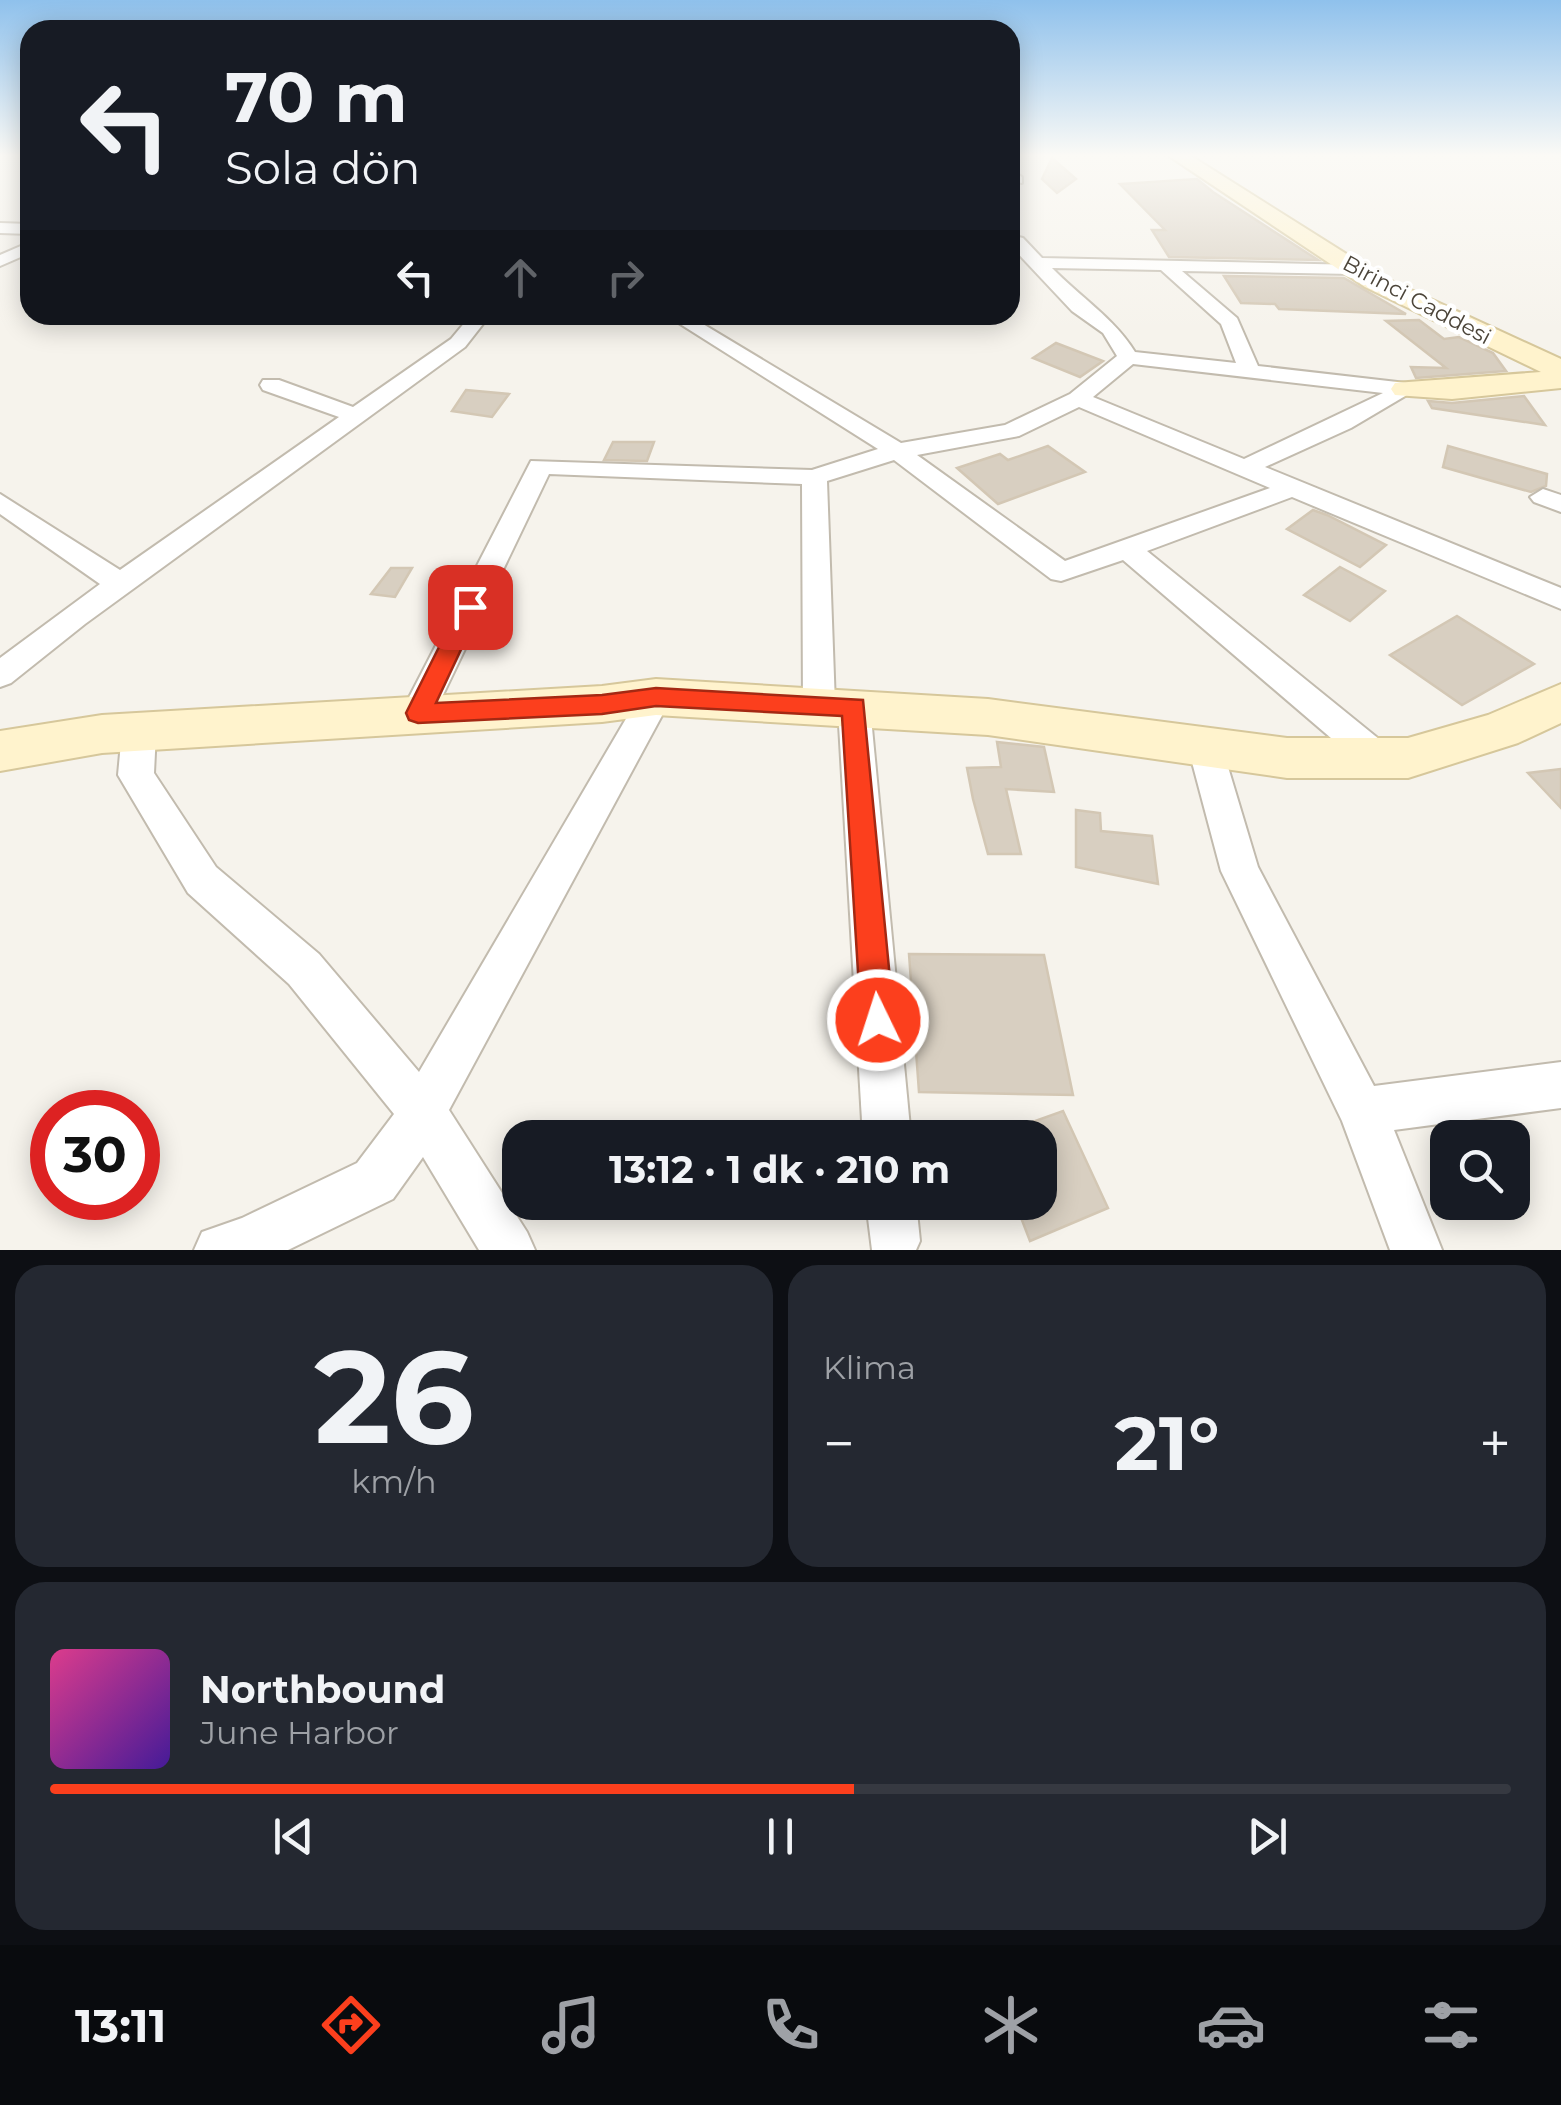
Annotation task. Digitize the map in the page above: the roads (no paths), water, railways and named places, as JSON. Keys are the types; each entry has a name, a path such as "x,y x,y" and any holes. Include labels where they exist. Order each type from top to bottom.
{"street":[{"name":"Birinci Caddesi","path":"1269,214 1354,269 1454,323 1561,370"},
{"path":"1020,244 1079,307 1111,329 1128,357"},
{"path":"1039,263 1354,269"},
{"path":"1168,266 1230,322 1250,372"},
{"path":"0,675 120,584 458,343 473,325"},
{"path":"692,325 897,451 1061,572 1292,488"},
{"path":"418,713 540,466 814,477 897,451 1010,431 1078,400 1128,357 1406,389 1452,390 1561,378"},
{"path":"271,385 356,416"},
{"path":"1244,468 1343,424 1406,389"},
{"path":"1078,400 1561,599"},
{"path":"814,477 884,1120"},
{"path":"0,502 120,584"},
{"path":"1127,548 1378,758"},
{"path":"220,1250 248,1242 375,1181 408,1137 656,697"},
{"path":"0,751 139,732 602,704 656,697 988,717 1287,758 1408,758 1501,730 1557,708"},
{"path":"139,732 136,775 202,880 304,969 421,1110 508,1250"},
{"path":"1205,747 1240,870 1362,1110 1416,1250"},
{"path":"1362,1110 1561,1085"}]}
